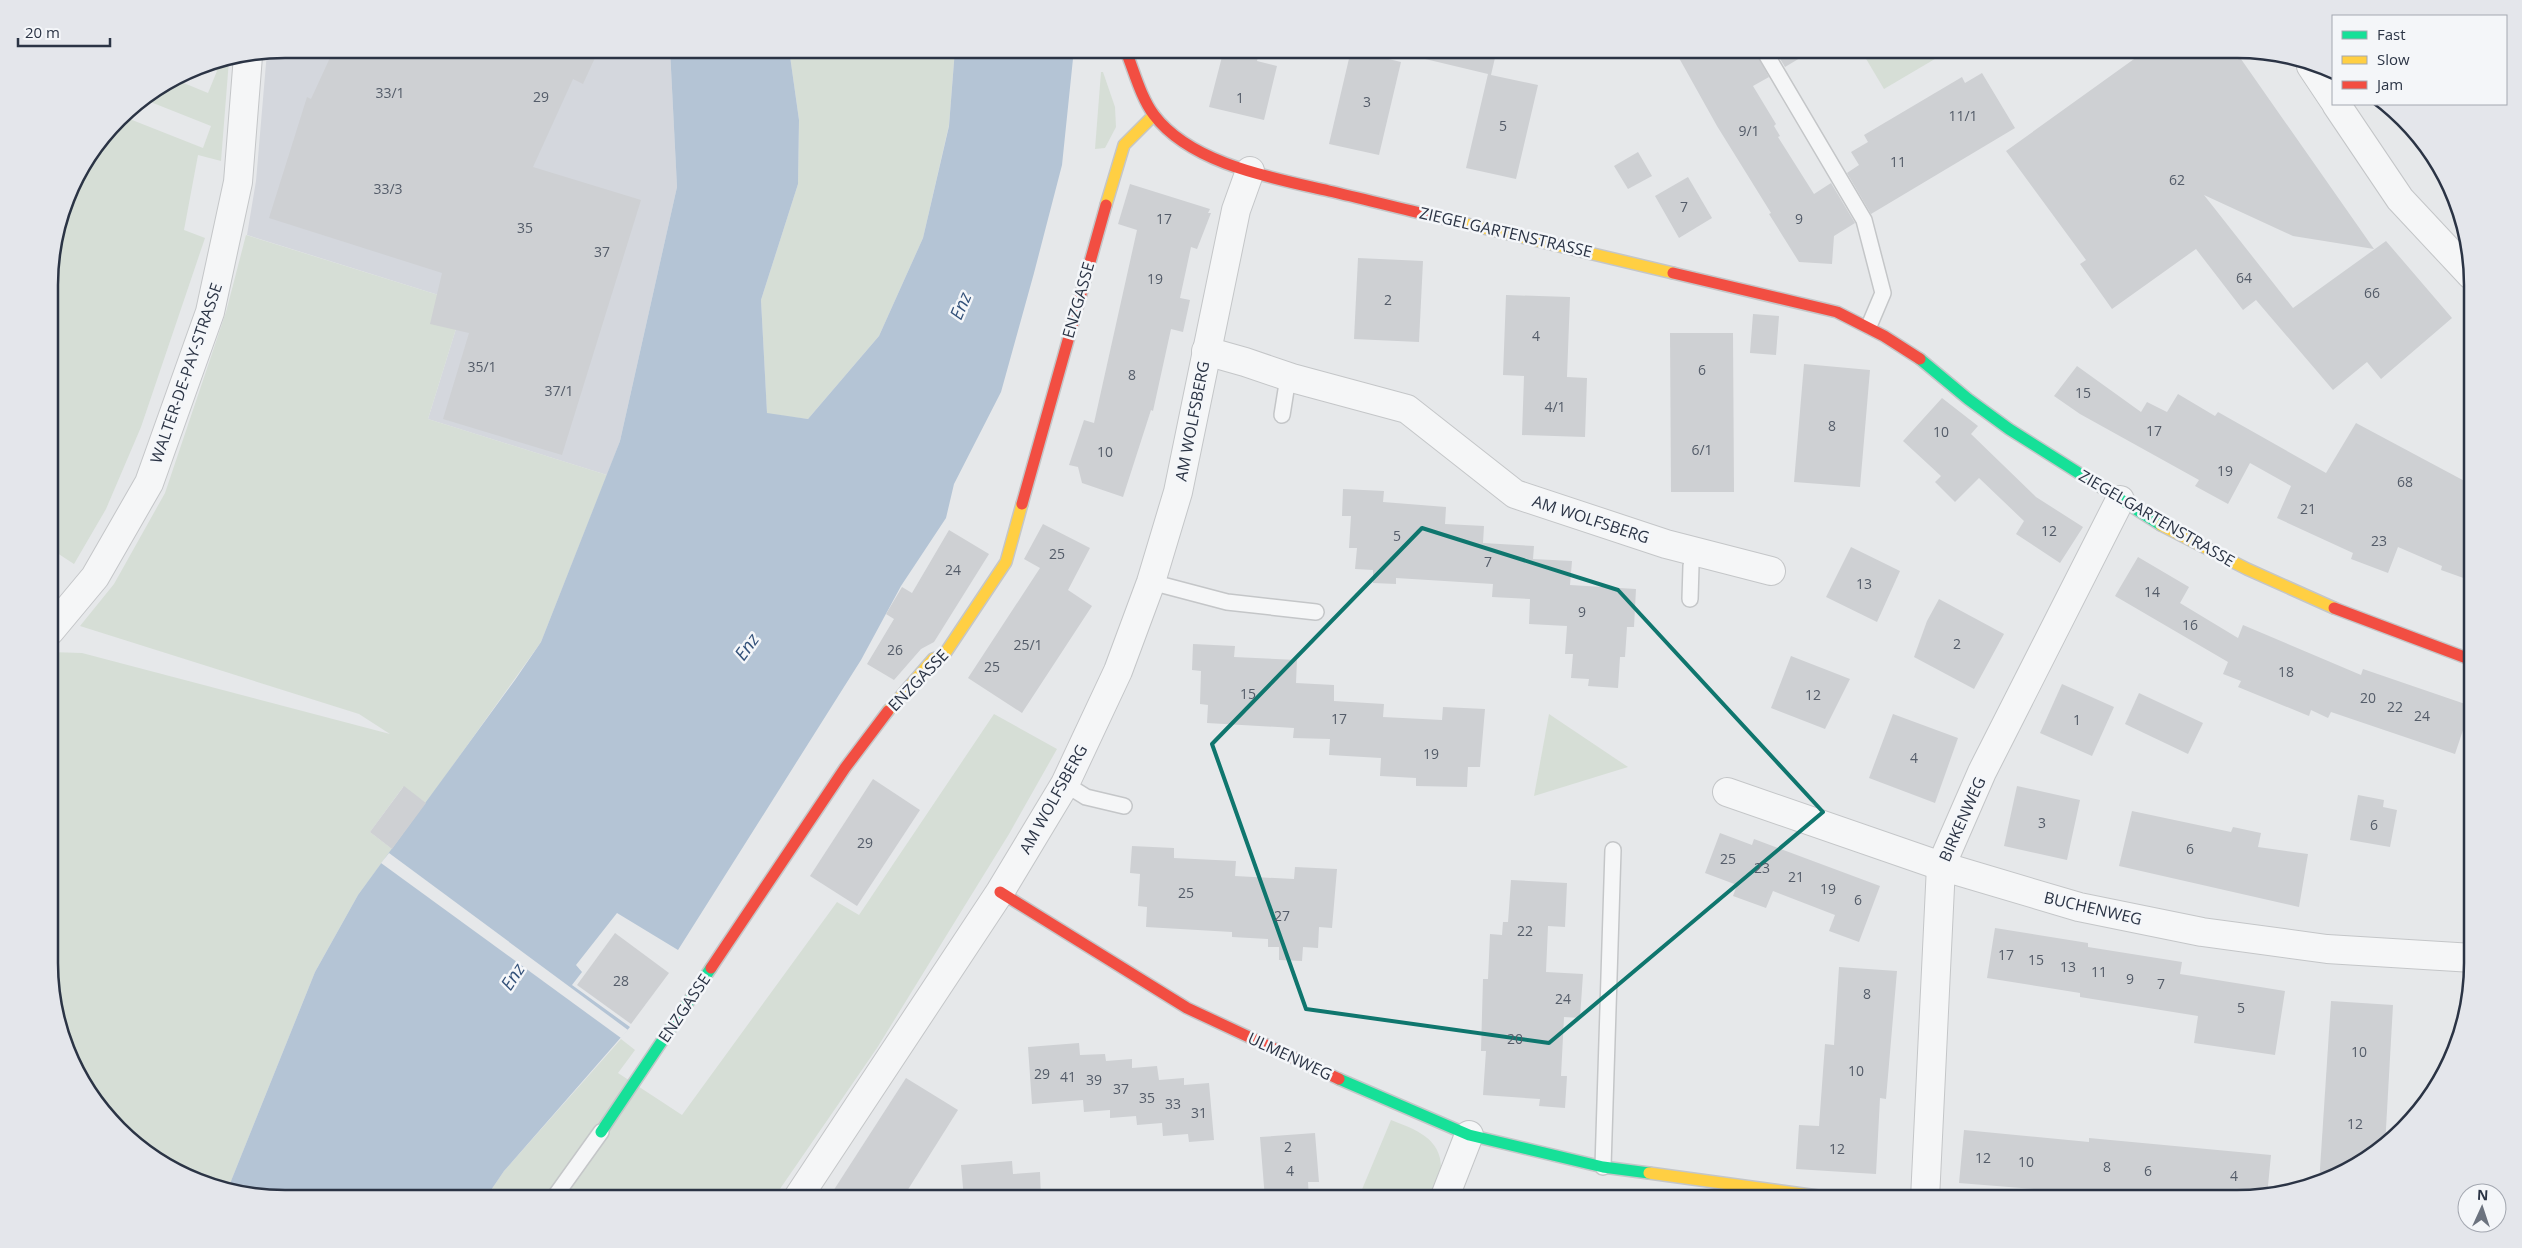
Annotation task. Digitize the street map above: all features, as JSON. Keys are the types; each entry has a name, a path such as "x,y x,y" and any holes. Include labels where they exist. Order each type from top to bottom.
{"street":[{"path":"1129,58 1154,115"},
{"name":"WALTER-DE-PAY-STRASSE","path":"58,626 95,577 149,483 210,312 238,182 248,60"},
{"path":"2314,71 2332,98"},
{"path":"2337,105 2400,199 2464,267"},
{"name":"ZIEGELGARTENSTRASSE","path":"1154,115 1173,133 1197,148 1222,161 1250,171 1837,312 1869,326 1912,352 1974,403 2120,500 2200,546 2273,582 2366,622 2464,657"},
{"name":"ENZGASSE","path":"601,1132 845,768 887,712 933,659 944,655 1006,562 1095,240 1124,145 1154,115"},
{"name":"AM WOLFSBERG","path":"803,1190 864,1102 1000,892 1065,784 1118,671 1150,582 1178,492 1236,210 1250,171"},
{"name":"AM WOLFSBERG","path":"1206,351 1292,378 1407,409 1515,494 1696,551 1771,571"},
{"name":"BIRKENWEG","path":"1925,1190 1941,866 1982,772 2120,500"},
{"name":"BUCHENWEG","path":"1727,792 1941,866 2079,907 2202,932 2327,949 2464,957"},
{"name":"ULMENWEG","path":"1000,892 1187,1008 1388,1102 1469,1135 1603,1168 1771,1190"},
{"path":"1448,1190 1469,1135"}],"lane":[{"path":"1768,58 1864,220 1883,293 1869,326"},
{"path":"1282,415 1286,390 1292,378"},
{"path":"1690,599 1691,566 1696,551"},
{"path":"1150,582 1227,602 1316,612"},
{"path":"1065,784 1086,798 1124,806"},
{"path":"1603,1168 1614,850"},
{"name":"ENZGASSE","path":"559,1190 601,1132"}],"highlighted area":[{"path":"1422,528 1618,590 1823,812 1549,1043 1306,1009 1212,744"}],"shaded area":[{"path":"266,58 670,58 677,187 620,441 607,475 428,419 464,303 247,235 256,181"},
{"path":"790,58 954,58 949,125 923,238 879,336 808,419 767,414 761,300 798,184 799,120"},
{"path":"1866,58 1937,58 1884,89"},
{"path":"229,64 221,161 198,155 184,230 205,238 141,427 106,509 74,564 58,554 58,269 65,225 75,197 88,171 104,146 130,119 203,148 211,126 150,102 182,82 208,93 217,71 213,69"},
{"path":"1101,72 1103,72 1115,107 1116,127 1105,148 1095,149"},
{"path":"246,235 464,303 428,419 607,475 541,642 426,803 403,787 370,832 392,849 358,895 315,972 230,1184 197,1173 158,1152 124,1124 104,1102 88,1077 75,1051 65,1023 58,979 58,652 82,653 390,734 359,714 80,626 114,584 165,493 226,312"},
{"path":"994,714 1057,749 1009,834 877,1048 779,1190 491,1190 504,1171 621,1039 635,1050 618,1073 682,1115 837,902 859,915"},
{"path":"1549,714 1628,767 1534,796"},
{"path":"1391,1120 1425,1136 1437,1150 1440,1158 1441,1173 1435,1190 1362,1190"}],"water":[{"name":"Enz","path":"670,58 790,58 799,120 798,184 761,300 767,413 808,419 879,336 923,238 949,126 954,58 1073,58 1062,165 1034,273 1001,392 954,484 946,518 901,586 861,660 678,950 617,913 576,965 582,972 572,985 630,1027 504,1171 491,1190 269,1190 230,1184 315,972 358,895 541,642 620,441 677,187"}],"pier":[{"path":"389,853 628,1030 621,1038 381,863"}],"building":[{"path":"330,58 595,58 583,84 573,79 533,167 641,200 562,455 443,419 469,333 430,324 442,273 269,218 307,97 311,99"},
{"path":"1222,58 1258,58 1257,61 1277,66 1264,120 1209,107"},
{"path":"1349,58 1384,58 1401,62 1379,155 1329,144"},
{"path":"1421,58 1495,58 1491,75 1538,85 1516,179 1466,168 1488,74"},
{"path":"1679,58 1759,58 1769,77 1753,86 1776,124 1774,126 1780,136 1778,137 1814,194 1831,183 1855,223 1834,236 1832,264 1799,262 1717,126"},
{"path":"1780,58 1800,58 1785,67"},
{"path":"2135,58 2240,58 2374,249 2293,236 2204,195 2293,308 2386,241 2452,318 2381,379 2367,362 2333,390 2256,300 2243,310 2196,249 2112,309 2080,264 2086,260 2006,151"},
{"path":"1982,73 2015,128 1871,214 1847,173 1859,165 1851,152 1868,142 1864,135 1962,77 1965,83"},
{"path":"1638,152 1652,176 1628,189 1614,166"},
{"path":"1688,177 1712,218 1679,238 1655,196"},
{"path":"1130,184 1210,209 1208,213 1211,213 1197,249 1191,247 1180,298 1190,300 1183,332 1171,329 1153,411 1151,410 1123,497 1082,483 1078,467 1069,465 1084,420 1094,423 1137,230 1118,224"},
{"path":"1358,258 1423,261 1419,342 1354,339"},
{"path":"1506,295 1570,297 1567,377 1587,378 1585,437 1522,435 1524,376 1503,375"},
{"path":"1753,314 1779,316 1776,355 1750,353"},
{"path":"1670,333 1733,333 1734,492 1671,492"},
{"path":"1804,364 1870,370 1860,487 1794,482"},
{"path":"2077,366 2141,412 2147,402 2167,412 2178,394 2215,416 2218,412 2326,473 2356,423 2464,481 2464,578 2441,570 2442,566 2398,547 2388,573 2351,559 2353,553 2277,518 2291,486 2250,463 2228,504 2195,486 2199,480 2080,414 2054,396"},
{"path":"1942,398 1978,426 1971,434 2036,497 2083,527 2060,563 2016,534 2024,521 1979,478 1955,502 1935,482 1941,476 1903,441"},
{"path":"1343,489 1384,491 1383,502 1446,507 1445,524 1484,526 1483,543 1534,546 1533,559 1572,561 1570,585 1636,589 1634,627 1627,627 1625,657 1620,657 1618,688 1588,686 1589,679 1571,678 1573,654 1565,654 1567,626 1529,624 1530,599 1492,597 1493,584 1396,578 1396,584 1373,583 1373,570 1355,569 1357,548 1349,548 1351,516 1342,516"},
{"path":"1043,524 1090,548 1068,590 1092,606 1022,713 968,678 1040,568 1024,559"},
{"path":"949,530 989,554 934,642 921,649 894,680 867,664 894,619 886,614 902,587 912,593"},
{"path":"1851,547 1900,571 1877,622 1826,597"},
{"path":"2138,557 2189,587 2180,603 2238,638 2243,625 2361,675 2363,669 2464,704 2464,727 2455,754 2331,712 2328,718 2311,710 2309,716 2238,687 2241,681 2223,674 2228,662 2115,596"},
{"path":"1939,599 2004,634 1974,689 1914,657 1927,621"},
{"path":"1193,644 1235,646 1234,657 1297,660 1296,683 1334,685 1334,701 1384,704 1383,717 1442,720 1443,707 1485,709 1480,767 1468,767 1467,787 1416,786 1416,778 1380,776 1381,758 1329,755 1330,739 1293,738 1294,728 1207,723 1208,705 1200,704 1201,671 1192,670"},
{"path":"1791,656 1850,679 1825,729 1771,708"},
{"path":"2062,684 2114,707 2092,756 2040,733"},
{"path":"2139,693 2203,723 2188,754 2125,724"},
{"path":"1893,714 1958,738 1935,803 1869,778"},
{"path":"873,779 920,810 857,906 810,876"},
{"path":"404,786 426,803 392,849 370,832"},
{"path":"2017,786 2080,800 2067,860 2004,846"},
{"path":"2358,795 2384,800 2383,807 2397,810 2390,847 2350,840"},
{"path":"2132,811 2231,832 2233,827 2261,833 2258,847 2308,854 2299,907 2119,866"},
{"path":"1720,833 1752,845 1754,839 1880,886 1859,942 1829,931 1835,915 1773,891 1766,908 1733,896 1737,885 1705,873"},
{"path":"1132,846 1174,848 1174,858 1236,861 1235,876 1294,879 1295,867 1337,869 1332,928 1319,927 1318,948 1303,947 1302,961 1279,960 1279,947 1268,947 1268,939 1232,937 1232,932 1146,927 1147,907 1138,906 1140,874 1130,873"},
{"path":"1511,880 1567,883 1565,927 1548,926 1546,972 1583,974 1580,1018 1564,1017 1561,1076 1567,1076 1565,1108 1539,1106 1540,1099 1483,1095 1486,1051 1481,1051 1483,979 1488,979 1490,934 1502,935 1503,922 1508,922"},
{"path":"1995,928 2088,943 2088,947 2182,962 2180,974 2285,991 2275,1055 2194,1043 2198,1016 2080,997 2080,993 1987,978"},
{"path":"615,933 669,973 631,1024 577,985"},
{"path":"1839,967 1897,971 1886,1099 1880,1098 1876,1174 1796,1169 1799,1125 1819,1126 1825,1044 1834,1045"},
{"path":"2331,1001 2393,1005 2386,1135 2376,1144 2351,1160 2320,1175"},
{"path":"1079,1043 1080,1055 1105,1054 1106,1061 1132,1059 1132,1068 1157,1066 1159,1080 1184,1078 1184,1085 1209,1083 1214,1140 1189,1142 1188,1134 1163,1136 1162,1123 1137,1125 1136,1116 1110,1118 1110,1110 1084,1112 1083,1100 1032,1104 1028,1047"},
{"path":"906,1078 958,1110 908,1190 834,1190"},
{"path":"1964,1130 2089,1142 2089,1138 2271,1155 2267,1189 2046,1190 1959,1183"},
{"path":"1315,1133 1319,1182 1308,1182 1308,1190 1264,1190 1260,1137"},
{"path":"1012,1161 1013,1174 1040,1172 1041,1190 963,1190 961,1165"}],"traffic: fast":[{"path":"1920,359 1968,399 2009,429 2161,525"},
{"path":"601,1132 711,968"},
{"path":"1339,1079 1469,1135 1603,1167 1649,1173"}],"traffic: slow":[{"path":"1106,205 1124,145 1154,115"},
{"path":"1433,216 1673,273"},
{"path":"888,711 933,659 944,655 1006,562 1022,504"},
{"path":"2161,525 2247,569 2334,608"},
{"path":"1649,1173 1774,1190"}],"traffic: jam":[{"path":"1128,58 1149,108 1170,132 1189,146 1234,166 1283,181 1433,216"},
{"path":"1022,504 1106,205"},
{"path":"1673,273 1837,312 1884,336 1920,359"},
{"path":"2334,608 2464,657"},
{"path":"711,968 845,768 888,711"},
{"path":"1000,892 1187,1008 1339,1079"}]}
